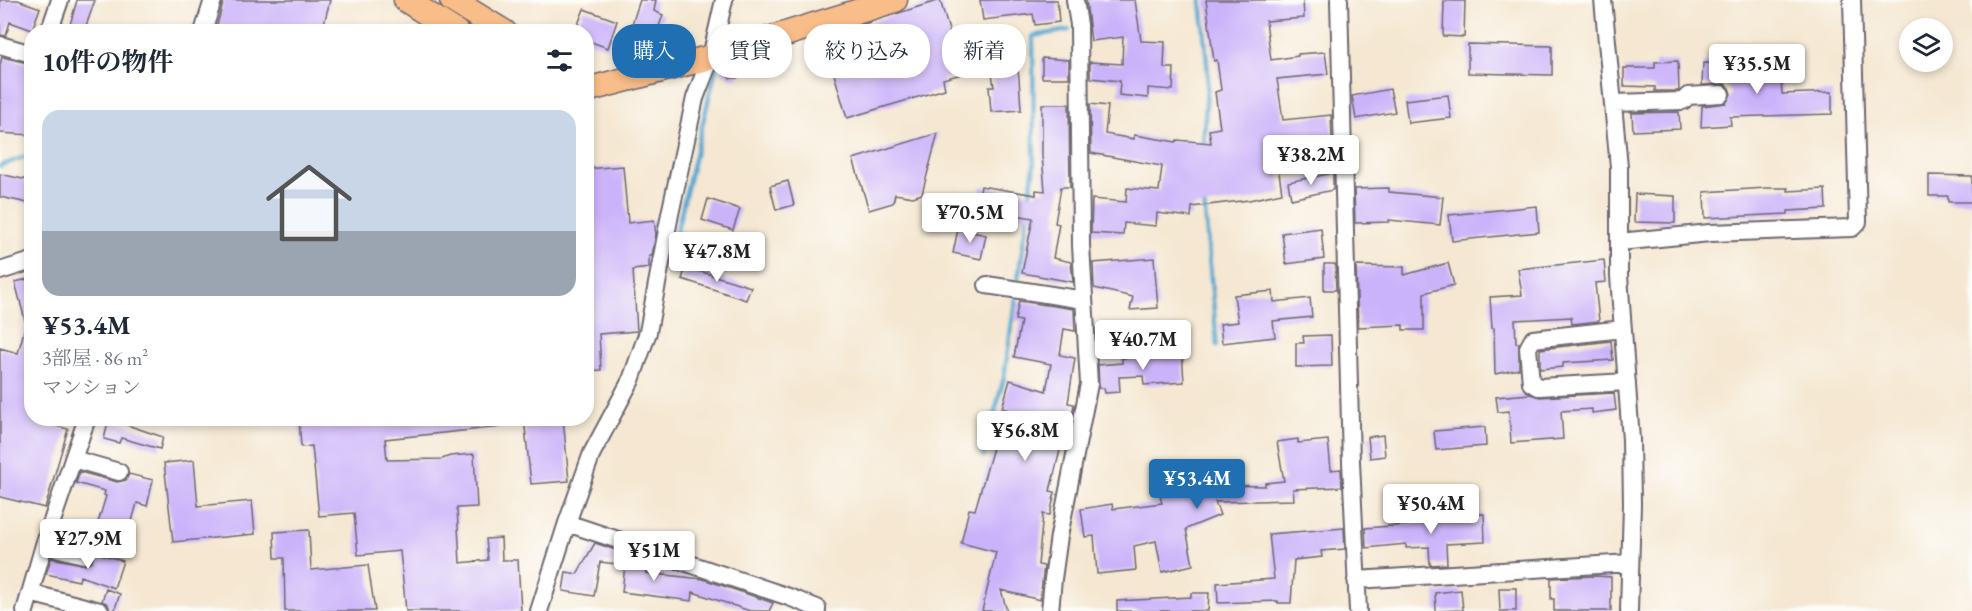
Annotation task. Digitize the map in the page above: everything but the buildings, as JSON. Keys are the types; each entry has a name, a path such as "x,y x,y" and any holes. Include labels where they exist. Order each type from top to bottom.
{"highway":[{"path":"406,0 444,24"},
{"path":"452,0 491,24"},
{"path":"792,32 895,0"},
{"path":"594,88 708,58"}],"street":[{"path":"52,24 60,0"},
{"path":"206,24 213,0"},
{"path":"719,24 724,0"},
{"path":"1050,611 1059,536 1089,384 1081,245 1079,25 1074,0"},
{"path":"1339,0 1351,452 1358,611"},
{"path":"1603,0 1619,167 1619,276 1631,440 1629,611"},
{"path":"1619,242 1710,233 1852,228 1858,222 1852,0"},
{"path":"0,45 24,52"},
{"path":"539,611 592,453 631,380 648,332 695,98 708,65"},
{"path":"1613,103 1683,101 1688,96 1721,94"},
{"path":"0,271 24,264"},
{"path":"987,285 1084,300"},
{"path":"1623,329 1533,339 1528,348 1531,383 1539,387 1627,382"},
{"path":"25,611 44,545 84,426"},
{"path":"73,459 119,472"},
{"path":"567,523 789,597 818,608 818,611"},
{"path":"44,545 84,555"},
{"path":"1356,580 1630,563"},
{"path":"30,593 100,611"}],"waterway":[{"path":"1201,0 1208,74 1203,148"},
{"path":"1029,200 1034,166 1033,36 1069,30"},
{"path":"669,263 714,78"},
{"path":"0,166 24,157"},
{"path":"1204,201 1217,345"},
{"path":"1017,286 1028,211"},
{"path":"983,456 1004,378 1016,294"}]}
